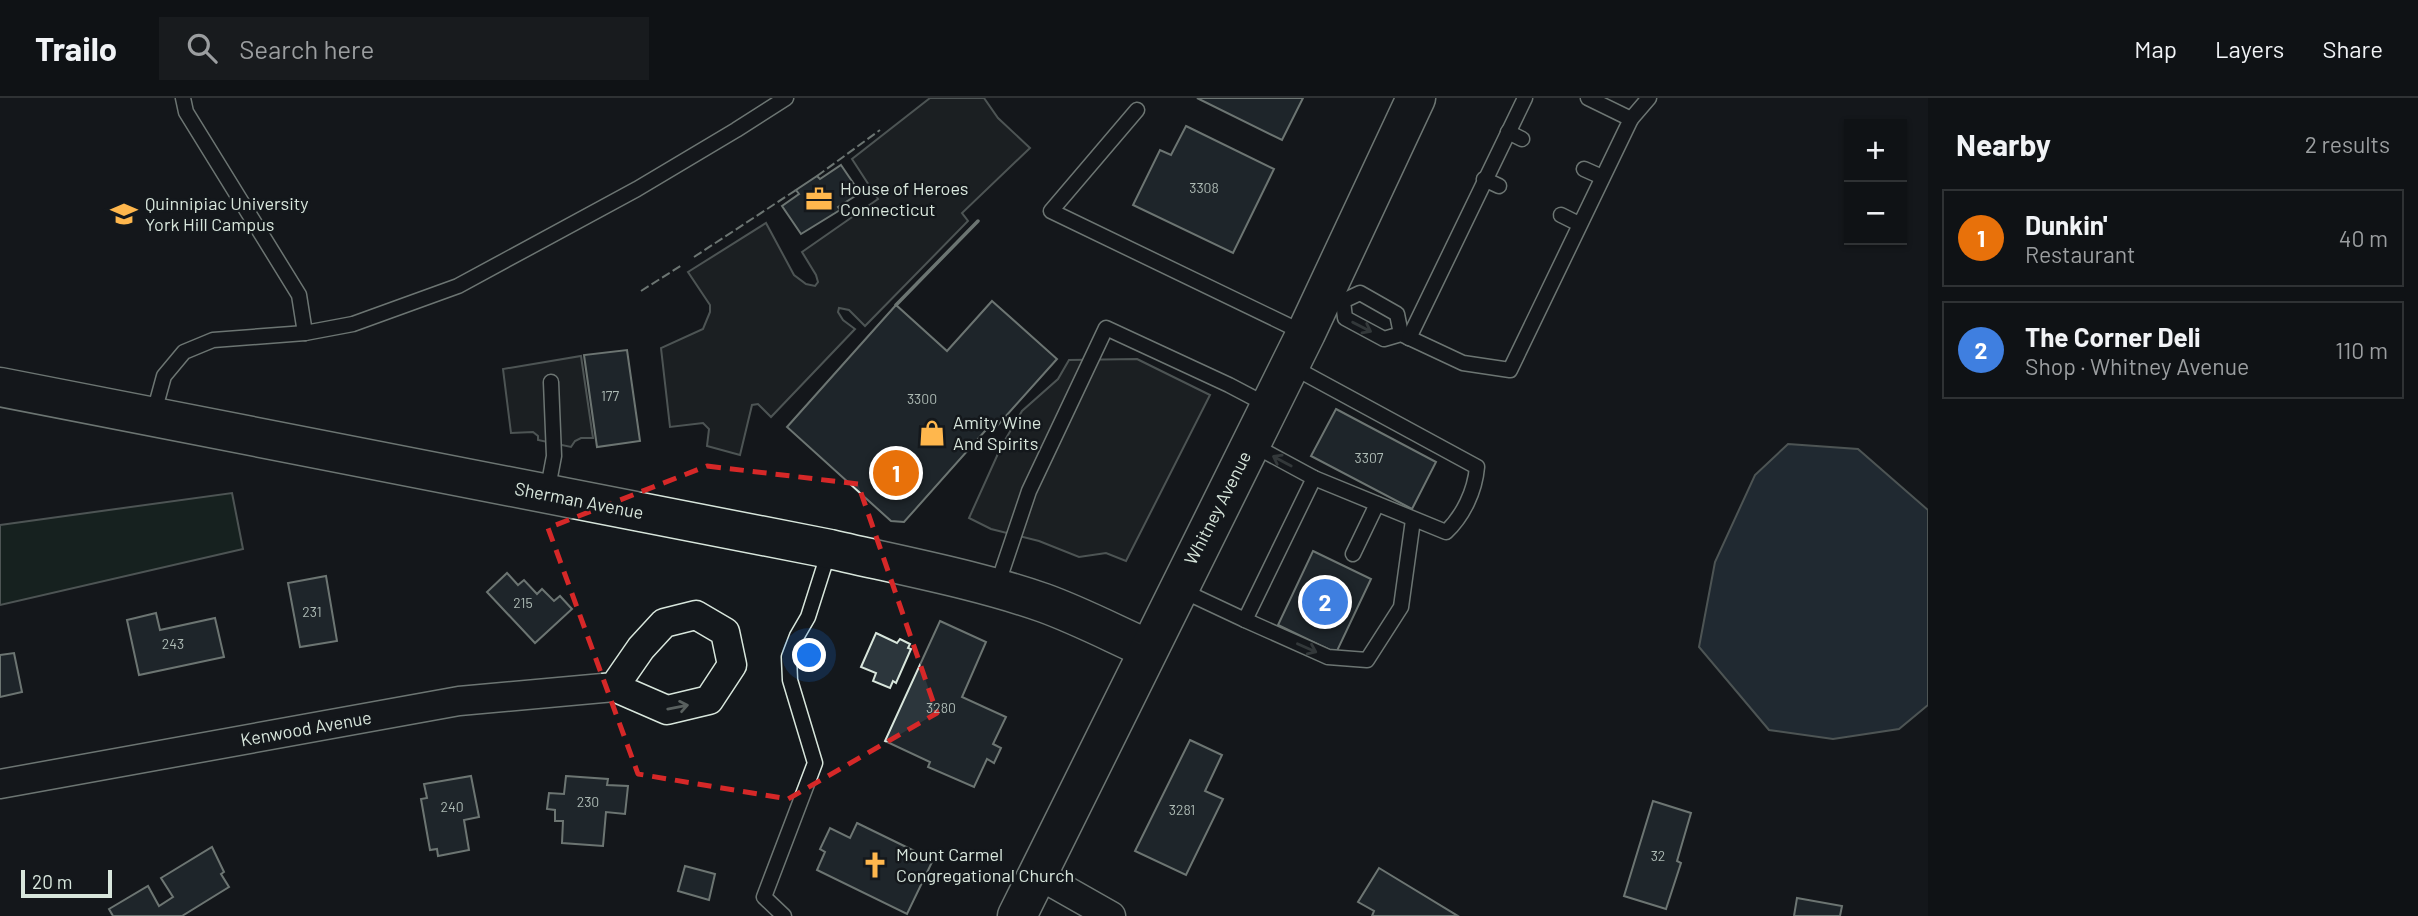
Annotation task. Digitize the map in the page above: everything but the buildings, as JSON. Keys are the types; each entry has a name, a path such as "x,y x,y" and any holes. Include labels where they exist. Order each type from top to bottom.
{"main road":[{"name":"Whitney Avenue","path":"1017,916 1298,349 1334,297 1416,98"},
{"name":"Sherman Avenue","path":"0,387 830,550 997,588 1048,604 1148,649"}],"street":[{"name":"Kenwood Avenue","path":"0,784 459,701 614,687"},
{"path":"1037,874 1111,916"}],"lane":[{"path":"183,98 186,112 299,295 304,333"},
{"path":"152,417 164,376 184,352 213,340 304,333 353,324 457,286 637,189 736,131 786,98"},
{"path":"1405,336 1525,98"},
{"path":"1588,98 1631,119"},
{"path":"1405,336 1397,314 1360,293 1334,297 1345,318 1384,339 1405,336 1463,363 1510,370 1631,119 1649,98"},
{"path":"1137,110 1051,211 1298,349 1476,467 1475,483 1457,522 1446,532 1314,478 1251,444"},
{"path":"1508,132 1522,139"},
{"path":"1584,169 1602,177"},
{"path":"1484,179 1499,186"},
{"path":"1561,215 1579,224"},
{"path":"997,588 1029,491 1107,328 1269,406"},
{"path":"546,495 554,456 551,382"},
{"path":"1245,620 1314,478"},
{"path":"1353,554 1377,504"},
{"path":"1178,589 1328,657 1367,660 1401,607 1413,520"},
{"path":"784,916 764,897 815,763 790,680 789,657 808,617 830,550"}],"highlighted area":[{"path":"707,466 858,484 937,713 788,799 638,774 548,528"}],"green space":[{"path":"232,493 243,549 0,605 0,525"}],"shaded area":[{"path":"930,98 984,98 998,118 1030,148 962,213 968,221 865,326 849,310 839,308 838,312 843,320 855,329 771,417 758,404 752,405 740,455 707,446 709,429 703,423 670,427 661,348 703,329 710,312 710,305 688,272 766,223 794,275 806,284 815,286 818,282 816,275 802,252 878,199 852,159"},
{"path":"581,356 593,438 581,438 571,447 538,440 538,436 533,432 511,433 503,369"},
{"path":"1137,359 1210,395 1126,561 1106,553 1079,557 1039,541 991,529 969,518 1001,447 1022,411 1058,379 1069,360"}],"water":[{"path":"1788,444 1858,449 1928,510 1928,705 1899,729 1833,739 1769,730 1699,647 1715,562 1755,475"}],"fence":[{"path":"817,176 880,130"},
{"path":"694,257 796,190"},
{"path":"641,291 682,265"}],"wall":[{"path":"896,305 978,221"}],"place":[{"name":"House of Heroes Connecticut","path":"819,199"},
{"name":"Quinnipiac University York Hill Campus","path":"124,214"},
{"name":"Amity Wine And Spirits","path":"932,433"},
{"name":"Dunkin'","path":"896,473"},
{"name":"The Corner Deli","path":"1325,602"},
{"name":"Mount Carmel Congregational Church","path":"875,865"}]}
